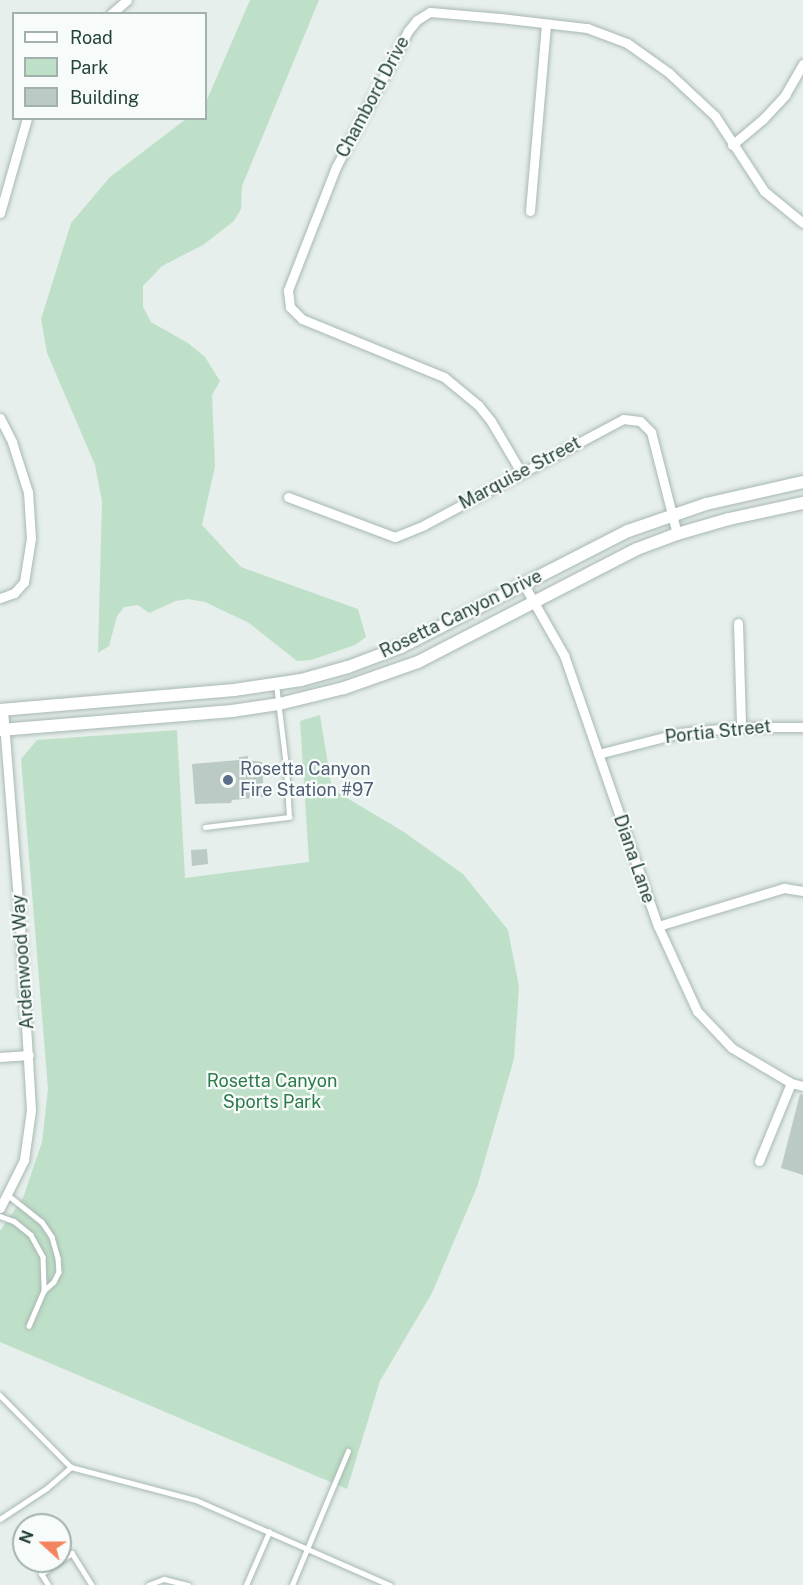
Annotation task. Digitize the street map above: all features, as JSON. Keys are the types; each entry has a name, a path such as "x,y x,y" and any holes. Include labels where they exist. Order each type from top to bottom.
{"street":[{"path":"113,12 127,0"},
{"name":"Chambord Drive","path":"521,472 491,421 462,390 425,367 302,320 290,307 288,290 336,167 408,32 417,20 430,12 442,12 587,28 627,43 669,73 715,116 764,191 803,223"},
{"path":"530,211 546,24"},
{"path":"732,145 763,119 784,95 803,64"},
{"path":"0,213 4,187 26,120"},
{"path":"0,418 21,468 31,516 28,567 24,582 14,593 0,598"},
{"name":"Marquise Street","path":"288,497 395,537 424,525 622,419 640,421 651,432 677,534"},
{"name":"Rosetta Canyon Drive","path":"2,710 234,690 276,684 348,667 401,647 599,545 672,515 706,504 803,482"},
{"name":"Rosetta Canyon Drive","path":"2,730 232,711 279,704 344,688 418,662 611,561 677,534 803,503"},
{"name":"Diana Lane","path":"524,585 564,655 658,926 697,1011 732,1048 791,1083 803,1086"},
{"path":"738,623 741,727"},
{"name":"Ardenwood Way","path":"0,1208 24,1160 28,1140 29,1055 2,710"},
{"name":"Portia Street","path":"598,754 680,733 741,727 803,727"},
{"path":"658,926 784,888 803,891"},
{"path":"0,1058 29,1055"},
{"path":"759,1161 791,1083"}],"lane":[{"path":"205,827 289,817 276,684"},
{"path":"8,1196 42,1222 52,1238 58,1258 58,1272 54,1282 44,1291 29,1326"},
{"path":"0,1216 22,1227 41,1250 44,1291"},
{"path":"0,1395 71,1467 196,1500 390,1585"},
{"path":"292,1585 348,1451"},
{"path":"0,1519 47,1488 71,1467"},
{"path":"246,1585 269,1532"},
{"path":"72,1553 92,1585"},
{"path":"148,1585 164,1579 188,1585"}],"green space":[{"path":"250,0 319,0 242,186 241,209 234,221 203,245 162,266 143,286 143,307 151,322 188,343 205,357 220,381 212,395 215,466 202,525 241,567 358,609 366,637 355,645 311,660 297,661 249,623 205,602 188,599 176,601 149,613 138,605 124,607 117,616 109,646 98,653 102,501 95,465 47,353 41,319 71,223 110,177 185,120 207,120 207,100"},
{"name":"Rosetta Canyon Sports Park","path":"320,715 332,789 404,832 463,874 508,930 519,987 514,1059 477,1187 432,1293 380,1381 347,1489 0,1342 0,1231 23,1198 42,1142 48,1089 21,759 37,740 177,730 185,878 309,862 300,721"}],"building":[{"name":"Rosetta Canyon Fire Station #97","path":"248,756 248,760 262,762 264,797 232,800 231,803 195,804 192,764 239,760 239,757"},
{"path":"207,849 208,864 192,866 191,850"},
{"path":"800,1094 803,1095 803,1175 781,1168"}],"place":[{"name":"Rosetta Canyon Fire Station #97","path":"228,780"}]}
